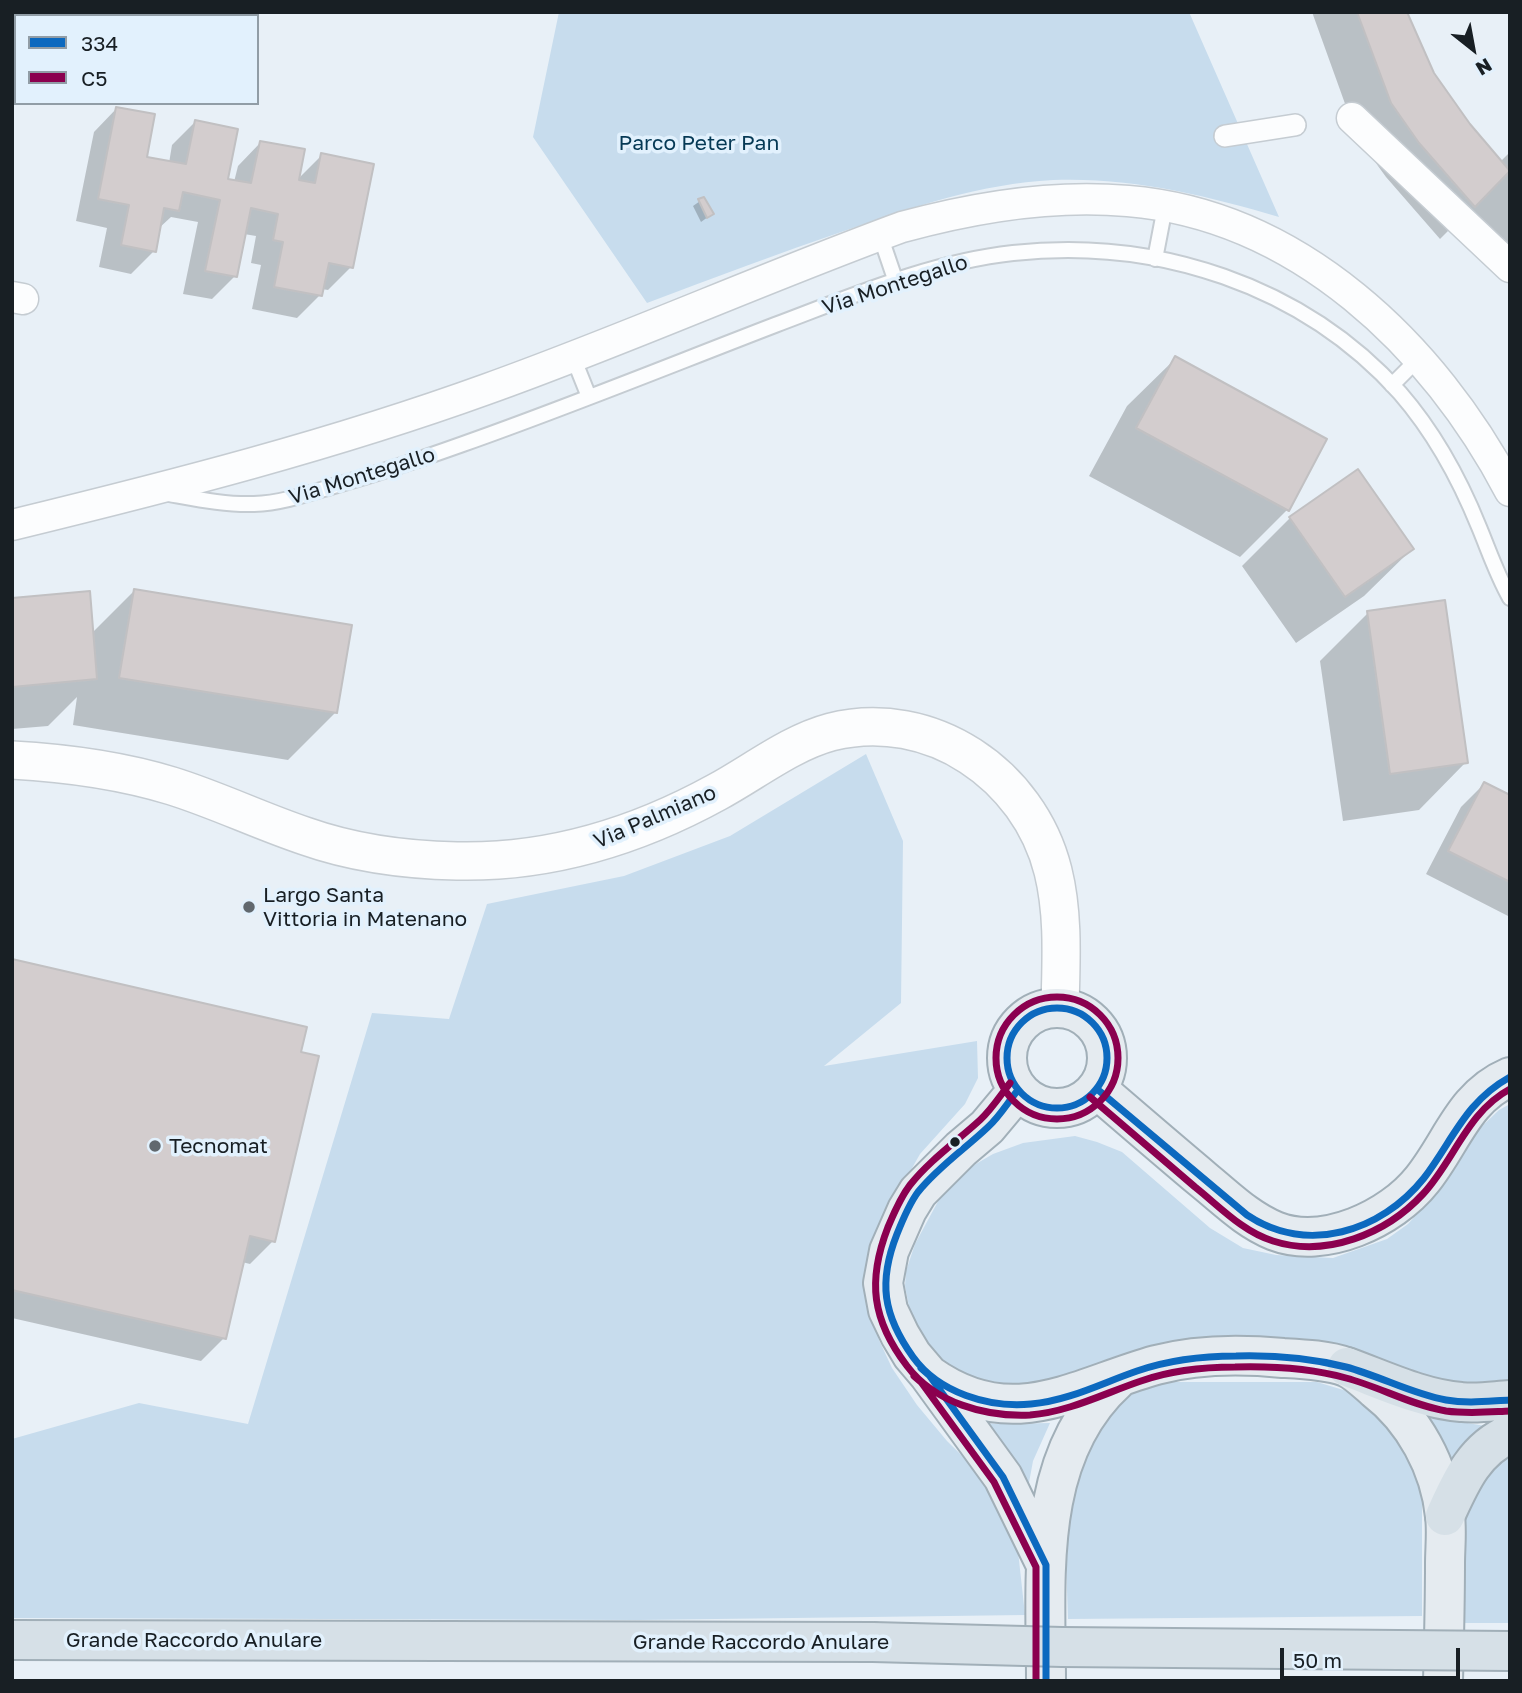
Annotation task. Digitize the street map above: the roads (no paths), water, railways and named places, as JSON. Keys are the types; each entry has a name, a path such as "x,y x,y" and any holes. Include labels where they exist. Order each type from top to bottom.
{"highway":[{"path":"1347,1367 1448,1401 1510,1400"},
{"path":"1445,1516 1461,1481 1476,1459 1492,1444 1510,1434"},
{"name":"Grande Raccordo Anulare","path":"12,1640 873,1642 1062,1647 1510,1651"}],"main road":[{"path":"1060,1007 1076,1010 1098,1029 1105,1044 1108,1059 1097,1089 1072,1106 1056,1108 1041,1106 1018,1090 1011,1079 1007,1063 1008,1046 1015,1031 1026,1018 1041,1010 1060,1007"},
{"path":"1097,1089 1247,1216 1284,1234 1312,1236 1356,1226 1402,1200 1428,1173 1469,1107 1485,1091 1510,1077"},
{"path":"1018,1090 987,1128 961,1149 918,1192 907,1210 886,1260 883,1283 888,1310 912,1355 1003,1477 1046,1565"},
{"path":"929,1375 950,1388 973,1396 1020,1405 1061,1398 1173,1361 1219,1356 1287,1358 1347,1367 1395,1406 1418,1435 1433,1471 1445,1516 1443,1681"},
{"path":"1046,1681 1046,1565 1053,1494 1065,1452 1075,1432 1096,1402 1121,1377"}],"street":[{"path":"1352,118 1510,267"},
{"path":"1225,136 1295,125"},
{"name":"Via Montegallo","path":"12,525 151,491 376,427 573,357 880,235 944,216 1024,203 1093,199 1164,207 1231,225 1277,245 1309,264 1354,296 1418,359 1458,407 1484,445 1510,491"},
{"name":"Via Palmiano","path":"12,760 97,769 155,781 308,837 362,851 418,859 486,861 563,852 627,833 688,807 798,745 829,733 883,728 920,733 952,745 984,764 1013,793 1035,824 1046,847 1058,891 1060,1007"}],"lane":[{"path":"46,12 60,12"},
{"path":"1155,259 1164,207"},
{"path":"880,235 896,282"},
{"name":"Via Montegallo","path":"151,491 227,503 257,504 279,501 384,471 589,397 828,305 957,263 1014,253 1087,251 1155,259 1232,279 1284,301 1321,323 1356,350 1392,385 1417,415 1447,463 1469,505 1510,598"},
{"path":"573,357 589,397"},
{"path":"1392,385 1418,359"}],"place":[{"name":"Largo Santa Vittoria in Matenano","path":"249,907"},
{"name":"Tecnomat","path":"155,1146"}],"park label":[{"name":"Parco Peter Pan","path":"699,143"}]}
